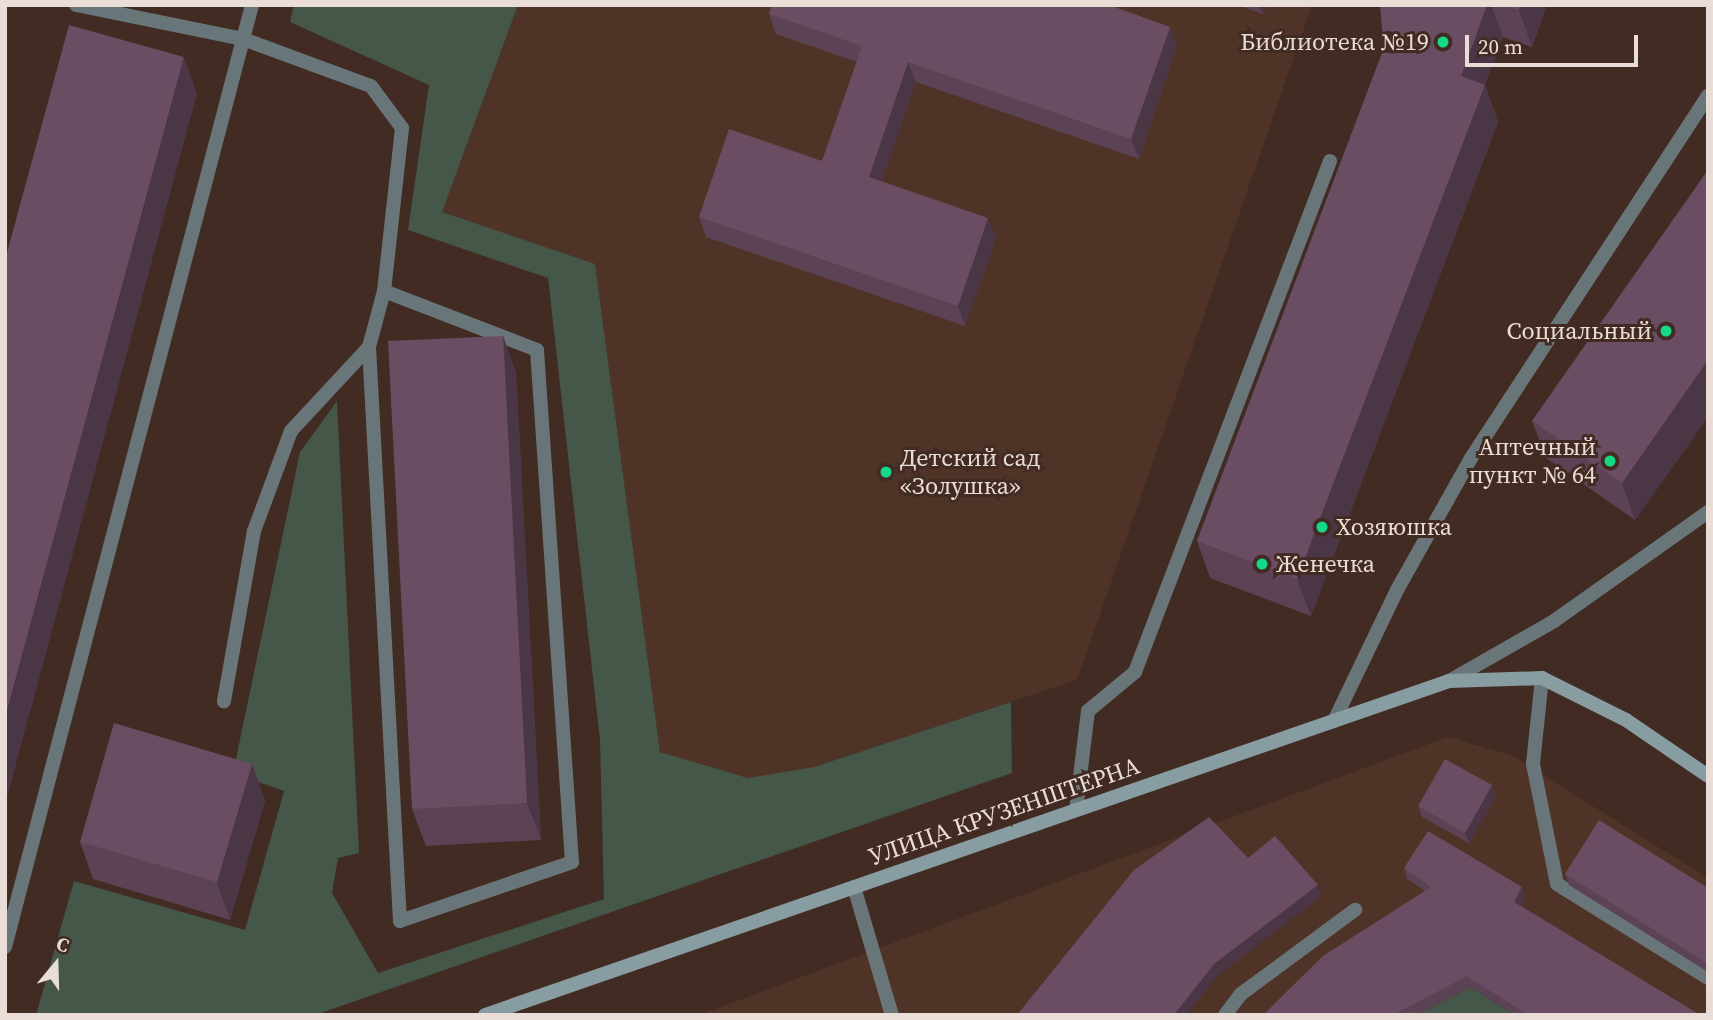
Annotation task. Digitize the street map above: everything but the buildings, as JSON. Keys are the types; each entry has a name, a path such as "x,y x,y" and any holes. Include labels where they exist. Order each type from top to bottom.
{"street":[{"name":"УЛИЦА КРУЗЕНШТЕРНА","path":"485,1015 1448,681 1542,678"},
{"path":"1542,678 1626,720 1708,776"}],"lane":[{"path":"76,5 243,39 371,86 402,128 384,291 369,347 400,921 572,862 537,350 384,291"},
{"path":"5,947 252,5"},
{"path":"1334,721 1397,590 1471,458 1708,96"},
{"path":"1076,810 1088,711 1135,672 1331,161"},
{"path":"224,701 254,531 292,431 369,347"},
{"path":"1448,681 1554,621 1708,512"},
{"path":"1542,678 1533,764 1557,884 1708,978"},
{"path":"854,887 892,1015"},
{"path":"1225,1015 1241,994 1355,910"}],"shaded area":[{"name":"Детский сад «Золушка»","path":"518,5 1312,5 1077,680 814,767 748,778 660,752 595,265 442,212"},
{"path":"1448,737 1513,756 1708,878 1708,1015 1515,1015 1471,987 1417,1015 699,1015"}],"green space":[{"path":"294,5 518,5 442,212 595,264 660,752 748,778 814,767 1011,702 1012,773 315,1015 36,1015 74,881 245,930 284,791 233,773 300,452 337,401 359,853 338,858 332,893 378,973 604,899 600,740 548,278 408,230 429,85 290,22"},
{"path":"1471,987 1515,1015 1417,1015"}],"place":[{"name":"Библиотека №19","path":"1443,42"},
{"name":"Социальный","path":"1666,331"},
{"name":"Аптечный пункт № 64","path":"1610,461"},
{"name":"Детский сад «Золушка»","path":"886,472"},
{"name":"Хозяюшка","path":"1322,527"},
{"name":"Женечка","path":"1262,564"}]}
